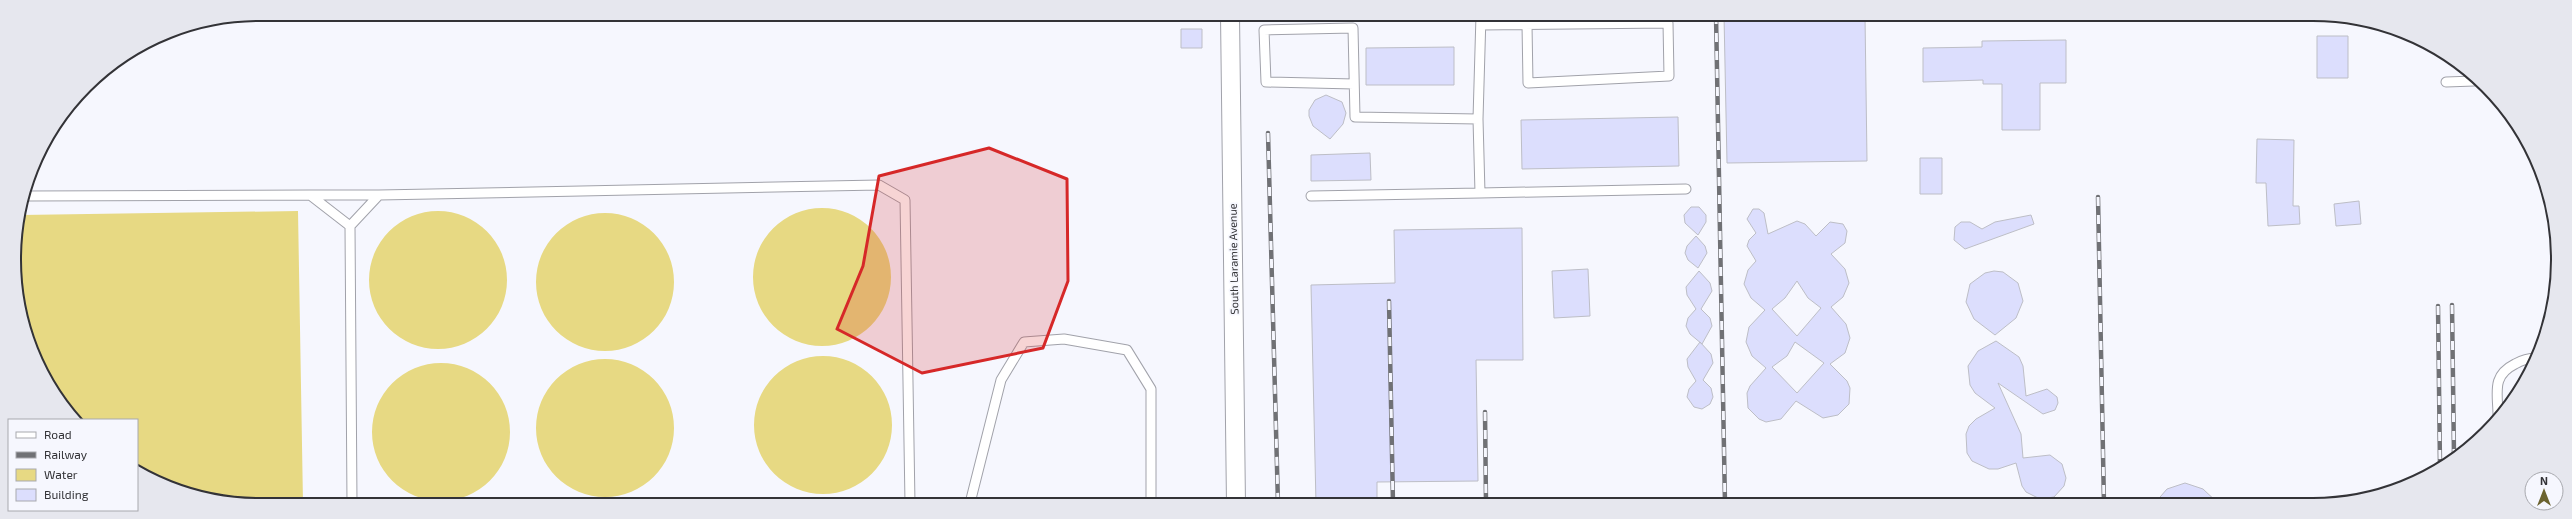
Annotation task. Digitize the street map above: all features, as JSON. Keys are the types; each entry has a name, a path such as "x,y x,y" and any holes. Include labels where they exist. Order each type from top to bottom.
{"street":[{"name":"South Laramie Avenue","path":"1230,21 1236,498"}],"lane":[{"path":"1480,193 1478,119 1481,21"},
{"path":"1481,26 1527,25 1668,23 1669,76 1528,83 1527,25"},
{"path":"1354,84 1266,82 1264,30 1353,28 1355,117 1478,119"},
{"path":"2446,82 2471,81"},
{"path":"30,196 379,195 879,185 905,200 910,498"},
{"path":"1311,196 1686,189"},
{"path":"310,195 350,226"},
{"path":"352,498 350,226 379,195"},
{"path":"972,498 1001,380 1024,342 1064,339 1127,350 1151,389 1151,498"},
{"path":"2498,410 2497,378 2504,369 2526,358 2530,358"}],"highlighted area":[{"path":"989,148 1067,179 1068,281 1043,348 922,373 837,329 863,266 879,176"}],"water":[{"path":"829,208 849,213 861,219 876,233 886,250 890,263 890,291 886,304 880,316 866,331 849,341 836,345 815,346 795,341 783,335 768,321 758,304 754,291 753,270 758,250 764,238 778,223 795,213 808,209"},
{"path":"298,211 303,498 228,496 198,490 168,480 138,465 138,419 82,419 80,417 70,405 53,379 39,351 29,321 23,291 21,260 23,228 26,215"},
{"path":"445,211 465,216 477,222 492,236 502,253 506,266 506,294 502,307 496,319 482,334 465,344 452,348 431,349 411,344 399,338 384,324 374,307 370,294 369,273 374,253 380,241 394,226 411,216 424,212"},
{"path":"612,213 632,218 644,224 659,238 669,255 673,268 673,296 669,309 663,321 649,336 632,346 619,350 598,351 578,346 566,340 551,326 541,309 537,296 536,275 541,255 547,243 561,228 578,218 591,214"},
{"path":"830,356 850,361 862,367 877,381 887,398 891,411 891,439 887,452 881,464 867,479 850,489 837,493 816,494 796,489 784,483 769,469 759,452 755,439 754,418 759,398 765,386 779,371 796,361 809,357"},
{"path":"612,359 632,364 644,370 659,384 669,401 673,414 673,442 669,455 663,467 649,482 632,492 619,496 598,497 578,492 566,486 551,472 541,455 537,442 536,421 541,401 547,389 561,374 578,364 591,360"},
{"path":"434,363 455,364 468,368 485,378 499,393 505,405 510,425 509,446 499,471 480,490 461,498 421,498 402,490 383,471 377,459 372,439 373,418 377,405 387,388 402,374 414,368"}],"building":[{"path":"1724,21 1865,21 1867,161 1727,163"},
{"path":"1181,29 1202,29 1202,48 1181,48"},
{"path":"2317,36 2348,36 2348,78 2317,78"},
{"path":"2066,40 2066,83 2040,83 2040,130 2002,130 2002,84 1983,84 1983,80 1923,82 1923,48 1982,47 1982,41"},
{"path":"1454,47 1454,85 1366,85 1366,48"},
{"path":"1326,95 1342,102 1346,113 1343,124 1330,139 1313,126 1309,116 1309,110 1315,100"},
{"path":"1678,117 1679,166 1522,169 1521,120"},
{"path":"2257,139 2294,140 2293,206 2299,206 2300,224 2268,226 2266,183 2256,183"},
{"path":"1370,153 1371,180 1311,181 1311,155"},
{"path":"1920,158 1942,158 1942,194 1920,194"},
{"path":"2359,201 2361,224 2336,226 2334,204"},
{"path":"1691,207 1699,207 1706,215 1706,222 1698,235 1685,223 1684,215"},
{"path":"1753,209 1759,209 1764,213 1768,234 1797,221 1805,224 1816,236 1830,222 1843,224 1847,231 1845,243 1831,254 1845,269 1849,283 1843,297 1831,307 1846,324 1850,338 1845,353 1830,364 1847,381 1850,388 1849,404 1838,415 1823,418 1796,401 1781,419 1766,422 1759,419 1748,408 1747,393 1750,386 1766,368 1752,356 1746,342 1749,327 1765,310 1751,298 1744,284 1748,270 1756,261 1747,246 1749,240 1756,233 1747,219","holes":["1797,281 1808,298 1821,308 1797,336 1772,309 1785,298","1795,342 1824,363 1797,393 1772,367 1787,356"]},
{"path":"2031,215 2034,224 1965,249 1954,240 1955,227 1961,222 1970,222 1982,229 1995,222"},
{"path":"1522,228 1523,360 1476,360 1478,481 1377,482 1377,498 1316,498 1311,285 1395,283 1394,230"},
{"path":"1696,236 1705,246 1707,253 1698,268 1688,260 1685,253 1687,246"},
{"path":"1588,269 1590,316 1554,318 1552,271"},
{"path":"1699,271 1710,283 1712,291 1701,309 1710,318 1712,326 1702,344 1690,334 1686,326 1688,318 1696,309 1687,295 1686,287"},
{"path":"1994,271 2003,272 2018,283 2023,301 2016,318 1995,335 1974,319 1966,302 1970,284 1985,273"},
{"path":"1996,341 2019,357 2023,366 2026,396 2047,389 2057,397 2058,403 2055,410 2043,414 1998,383 2021,434 2023,458 2050,455 2062,464 2066,478 2064,486 2054,497 2038,498 2026,492 2022,486 2016,463 1998,469 1989,469 1972,461 1967,453 1966,434 1969,426 1976,419 1995,408 1975,393 1970,385 1968,366 1978,351"},
{"path":"1700,342 1711,354 1713,363 1703,380 1711,388 1713,397 1710,404 1702,409 1694,407 1687,397 1689,389 1696,381 1688,367 1687,359"},
{"path":"2185,483 2203,489 2213,498 2159,498 2167,489"}],"railway":[{"path":"1716,21 1725,498"},
{"path":"1268,133 1278,498"},
{"path":"2098,197 2104,498"},
{"path":"1389,301 1393,498"},
{"path":"2452,305 2454,452"},
{"path":"2438,306 2440,461"},
{"path":"1485,412 1486,498"}]}
